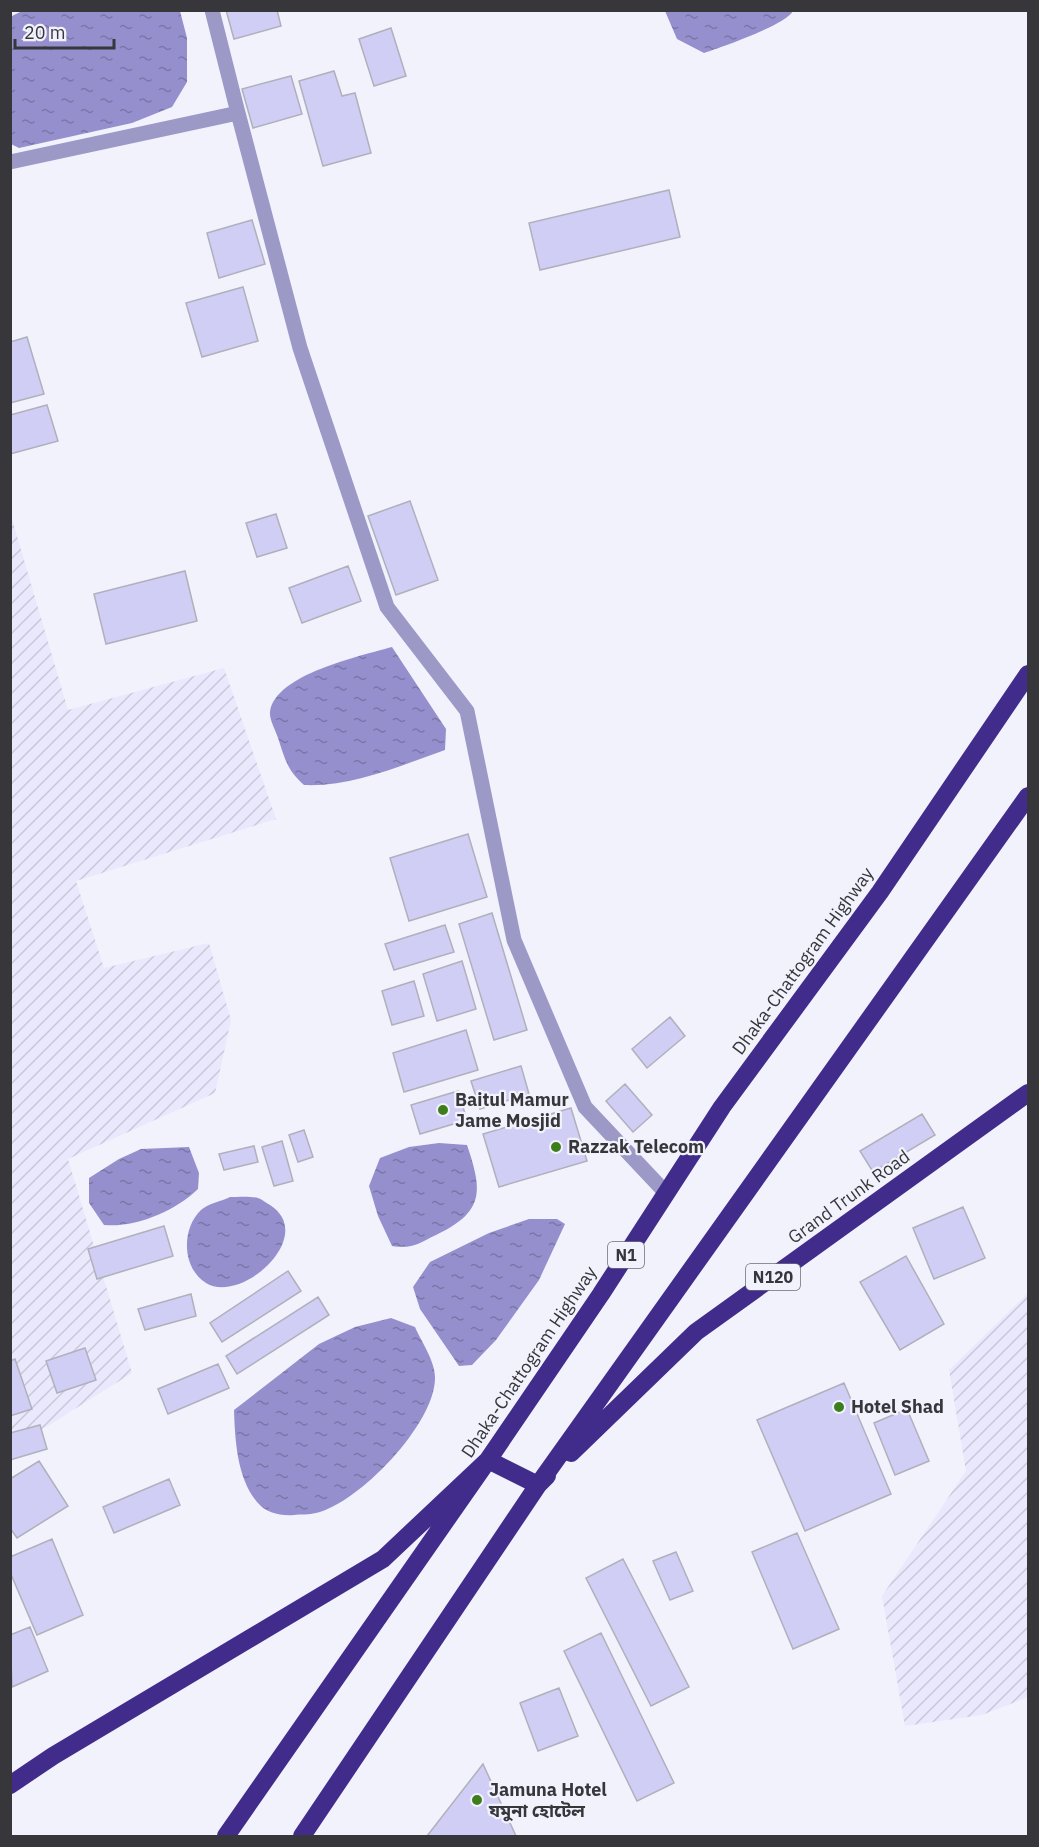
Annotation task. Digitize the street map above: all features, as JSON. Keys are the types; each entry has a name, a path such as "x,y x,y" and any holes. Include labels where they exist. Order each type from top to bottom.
{"highway":[{"name":"Dhaka-Chattogram Highway","path":"226,1836 488,1460 722,1107 880,892 1029,674"},
{"path":"302,1836 538,1485 1029,796"},
{"name":"Grand Trunk Road","path":"538,1485 696,1332 1029,1093"},
{"path":"10,1785 53,1756 382,1559 488,1460 538,1485"}],"street":[{"path":"212,10 300,348 387,607 467,711 514,940 585,1107 666,1193"},
{"path":"10,162 238,113"}],"shaded area":[{"path":"10,512 68,710 224,668 276,819 76,881 104,968 209,943 231,1020 215,1093 68,1159 132,1373 11,1449"},
{"path":"1028,1293 1028,1697 982,1715 905,1726 882,1596 966,1471 949,1370"}],"water":[{"path":"22,11 180,11 187,38 187,82 172,107 132,123 19,148 11,144 10,17"},
{"path":"665,11 793,11 779,23 704,53 677,39"},
{"path":"392,647 446,729 445,750 358,779 322,785 304,785 287,764 272,721 270,712 275,699 287,687 321,669"},
{"path":"439,1143 467,1145 477,1188 471,1209 452,1226 419,1243 405,1247 392,1246 378,1216 369,1186 380,1158 409,1147"},
{"path":"189,1147 199,1173 198,1189 167,1211 142,1221 104,1225 89,1203 89,1178 119,1159 141,1149"},
{"path":"230,1197 258,1198 270,1205 282,1218 285,1233 280,1249 269,1264 254,1276 238,1284 221,1287 206,1283 192,1268 187,1237 194,1218 201,1210"},
{"path":"529,1219 557,1219 565,1224 539,1280 496,1340 472,1365 459,1366 420,1309 413,1287 430,1262 489,1233"},
{"path":"391,1318 415,1327 430,1358 435,1377 432,1396 409,1438 373,1478 334,1506 313,1514 294,1515 279,1514 265,1509 250,1492 241,1470 236,1446 234,1410 319,1344 355,1327"}],"building":[{"path":"226,10 277,10 281,26 234,39"},
{"path":"391,28 406,76 374,86 359,39"},
{"path":"334,71 342,96 355,93 371,153 323,166 299,81"},
{"path":"291,76 302,114 253,128 242,89"},
{"path":"669,190 680,237 540,270 529,223"},
{"path":"252,220 265,264 219,278 207,233"},
{"path":"243,287 258,341 202,357 186,303"},
{"path":"27,337 44,394 10,403 10,342"},
{"path":"47,405 58,441 10,454 10,415"},
{"path":"410,501 438,580 396,595 368,516"},
{"path":"276,514 287,548 257,557 246,523"},
{"path":"348,566 361,601 302,623 289,588"},
{"path":"185,571 197,621 106,644 94,594"},
{"path":"468,834 487,897 409,921 390,858"},
{"path":"492,913 527,1030 494,1040 459,924"},
{"path":"445,925 454,952 394,970 385,944"},
{"path":"462,961 476,1009 437,1021 423,974"},
{"path":"414,981 424,1016 392,1025 382,991"},
{"path":"670,1017 685,1036 647,1068 632,1049"},
{"path":"466,1030 478,1070 404,1092 393,1053"},
{"path":"521,1066 529,1094 480,1109 471,1081"},
{"path":"625,1084 652,1115 633,1132 606,1101"},
{"path":"458,1091 467,1120 420,1134 411,1105"},
{"path":"571,1108 587,1161 499,1187 483,1134"},
{"path":"922,1114 935,1135 873,1172 860,1151"},
{"path":"304,1130 313,1157 298,1162 289,1135"},
{"path":"282,1141 293,1181 274,1186 262,1147"},
{"path":"254,1146 258,1162 224,1170 219,1154"},
{"path":"963,1207 985,1258 934,1279 913,1228"},
{"path":"164,1226 173,1256 97,1279 88,1249"},
{"path":"906,1256 944,1324 900,1350 860,1282"},
{"path":"288,1271 301,1291 222,1342 210,1323"},
{"path":"191,1294 196,1316 145,1330 138,1309"},
{"path":"318,1297 329,1315 237,1374 226,1356"},
{"path":"85,1348 96,1380 57,1393 46,1361"},
{"path":"15,1359 32,1409 10,1416 10,1361"},
{"path":"218,1364 229,1388 168,1414 158,1389"},
{"path":"844,1383 891,1494 805,1531 757,1420"},
{"path":"907,1409 929,1461 895,1475 874,1423"},
{"path":"40,1425 47,1449 10,1460 10,1433"},
{"path":"39,1461 68,1506 17,1538 10,1528 10,1479"},
{"path":"169,1479 180,1505 114,1533 103,1507"},
{"path":"797,1533 839,1629 793,1649 752,1552"},
{"path":"52,1539 83,1615 37,1635 10,1572 10,1557"},
{"path":"676,1552 693,1591 670,1600 653,1561"},
{"path":"623,1559 689,1687 651,1706 586,1578"},
{"path":"30,1627 48,1671 12,1687 10,1635"},
{"path":"601,1633 674,1783 637,1801 564,1651"},
{"path":"559,1688 578,1736 538,1751 520,1703"},
{"name":"Jamuna Hotel যমুনা হোটেল","path":"483,1764 516,1836 427,1836"}],"place":[{"name":"Baitul Mamur Jame Mosjid","path":"443,1110"},
{"name":"Razzak Telecom","path":"556,1147"},
{"name":"Hotel Shad","path":"839,1407"},
{"name":"Jamuna Hotel যমুনা হোটেল","path":"477,1800"}]}
